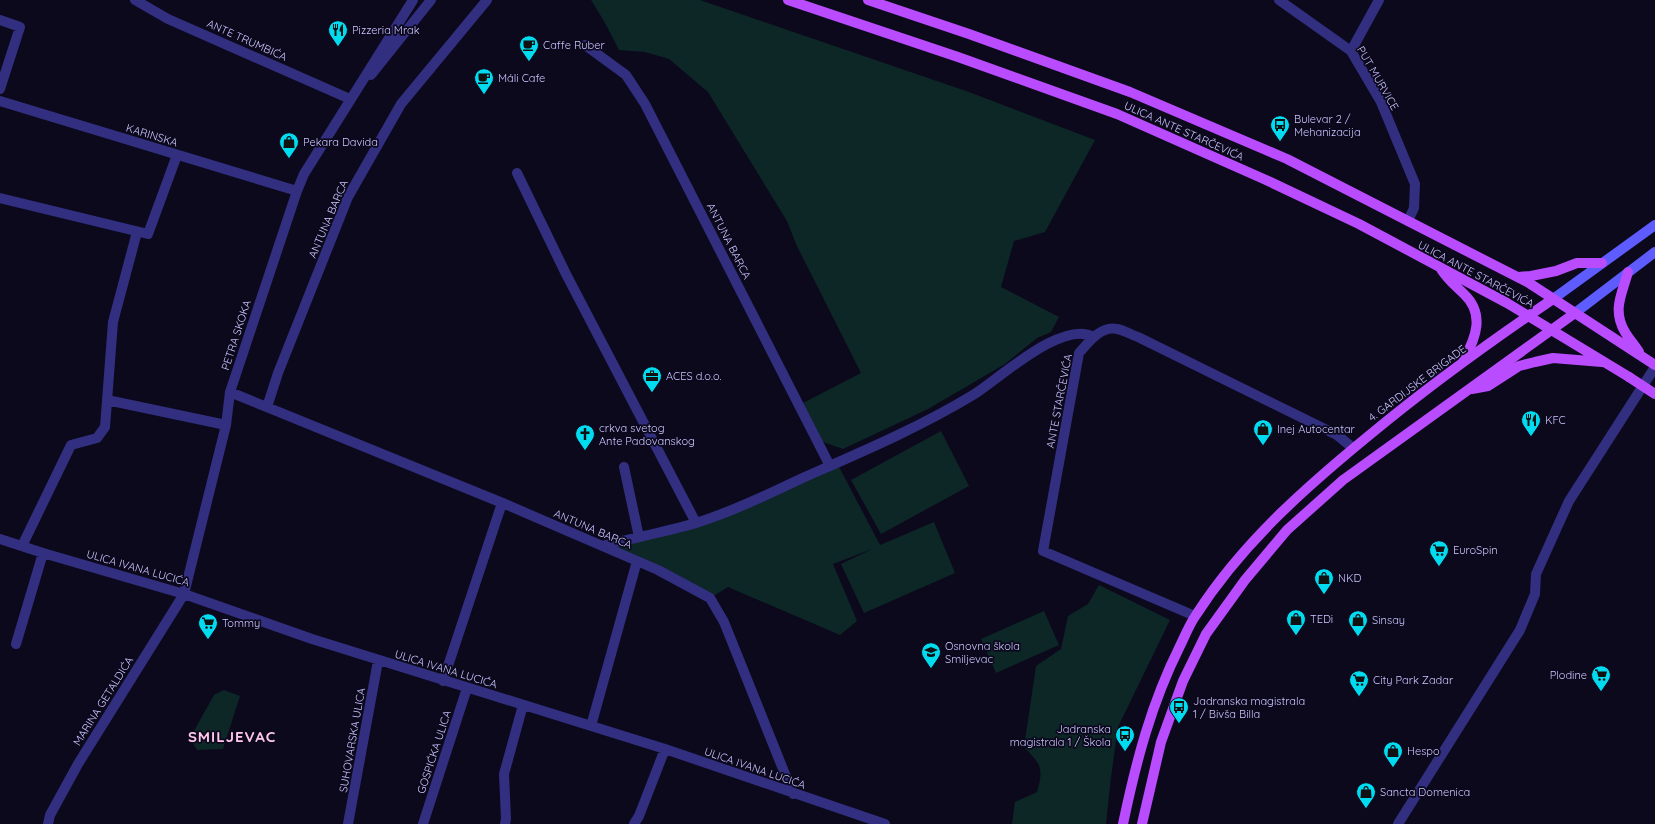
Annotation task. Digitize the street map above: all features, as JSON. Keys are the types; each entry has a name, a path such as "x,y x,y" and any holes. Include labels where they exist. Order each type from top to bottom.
{"main road":[{"name":"ULICA ANTE STARČEVIĆA","path":"788,0 958,57 1117,114 1352,221 1528,316 1655,394"},
{"name":"ULICA ANTE STARČEVIĆA","path":"868,0 969,34 1130,92 1287,159 1515,277 1553,299 1641,355 1655,366"},
{"path":"1515,277 1531,276 1556,271 1577,263 1602,263"},
{"path":"1440,268 1448,281 1470,301 1477,319 1474,342 1463,363"},
{"path":"1628,272 1619,300 1618,315 1625,332 1641,355"},
{"name":"4. GARDIJSKE BRIGADE","path":"1123,824 1142,738 1166,674 1195,616 1230,568 1274,518 1353,448 1463,363 1553,299"},
{"path":"1142,824 1161,742 1183,681 1206,634 1245,580 1287,530 1344,480 1575,313"},
{"path":"1468,389 1488,386 1519,366 1553,358 1604,362"}],"street":[{"name":"ANTE TRUMBIĆA","path":"135,0 168,19 350,99"},
{"name":"PETRA SKOKA","path":"184,594 226,425 230,392 297,191 304,174 413,0"},
{"name":"PETRA SKOKA","path":"350,99 390,54 431,0"},
{"name":"ANTUNA BARCA","path":"266,407 348,197 401,104 487,0"},
{"name":"PUT MURVICE","path":"1279,0 1351,52 1381,102 1416,184 1414,208 1408,221"},
{"path":"1351,52 1379,0"},
{"path":"0,20 20,27 0,88"},
{"name":"ANTUNA BARCA","path":"585,45 626,75 645,104 830,466"},
{"name":"KARINSKA","path":"0,101 177,156 297,191"},
{"path":"0,198 148,234 177,156"},
{"path":"517,173 566,274 696,523"},
{"path":"1553,299 1655,225"},
{"path":"22,546 71,445 97,438 105,427 113,322 137,232"},
{"path":"1575,313 1655,252"},
{"name":"ANTE STARČEVIĆA","path":"1195,616 1043,551 1079,353 1094,337 1106,330 1116,328 1138,337 1337,435 1353,448"},
{"path":"602,546 696,523 740,506 934,418 984,387 1050,340 1073,335 1089,335 1094,337"},
{"path":"1398,824 1520,630 1535,594 1536,574 1569,501 1655,366"},
{"name":"ANTUNA BARCA","path":"230,392 502,503 658,570 710,598 724,622 793,794"},
{"path":"107,400 226,425"},
{"path":"624,467 639,537"},
{"path":"443,681 502,503"},
{"name":"ULICA IVANA LUCIĆA","path":"0,539 184,594 378,661 665,749 865,821 885,824"},
{"path":"16,644 43,553"},
{"path":"592,726 637,561"},
{"name":"MARINA GETALDIĆA","path":"48,824 50,815 78,764 184,594"},
{"name":"SUHOVARSKA ULICA","path":"348,824 378,661"},
{"name":"GOSPIĆKA ULICA","path":"423,824 467,688"},
{"path":"505,824 504,774 523,705"},
{"path":"634,824 639,816 665,749"}],"green space":[{"path":"591,0 700,0 969,92 1095,140 1045,232 1014,241 1001,287 1059,317 1051,332 1037,338 1005,364 928,409 843,449 823,442 803,403 861,373 796,244 787,221 708,92 669,59 645,52 619,50"},
{"path":"941,431 969,486 881,534 851,480"},
{"path":"837,463 880,545 934,522 955,573 864,613 841,564 872,549 833,564 857,621 840,635 728,587 710,598 602,546 696,523"},
{"path":"1099,585 1170,620 1118,727 1106,824 1012,824 1015,802 1037,792 1040,777 1040,767 1024,747 1036,666 1061,649 1068,616 1088,604"},
{"path":"1044,611 1059,645 996,673 981,639"},
{"path":"224,690 240,696 223,749 197,750 190,738 214,695"}],"place":[{"name":"Pizzeria Mrak","path":"338,47"},
{"name":"Caffe Ruber","path":"529,62"},
{"name":"Máli Cafe","path":"484,95"},
{"name":"Bulevar 2 / Mehanizacija","path":"1280,142"},
{"name":"Pekara Davida","path":"289,159"},
{"name":"ACES d.o.o.","path":"652,393"},
{"name":"KFC","path":"1531,437"},
{"name":"Inej Autocentar","path":"1263,446"},
{"name":"crkva svetog Ante Padovanskog","path":"585,451"},
{"name":"EuroSpin","path":"1439,567"},
{"name":"NKD","path":"1324,595"},
{"name":"TEDi","path":"1296,636"},
{"name":"Sinsay","path":"1358,637"},
{"name":"Tommy","path":"208,640"},
{"name":"Osnovna škola Smiljevac","path":"931,669"},
{"name":"Plodine","path":"1601,692"},
{"name":"City Park Zadar","path":"1359,697"},
{"name":"Jadranska magistrala 1 / Bivša Billa","path":"1179,724"},
{"name":"Jadranska magistrala 1 / Škola","path":"1125,752"},
{"name":"Hespo","path":"1393,768"},
{"name":"Sancta Domenica","path":"1366,809"}],"district":[{"name":"SMILJEVAC","path":"232,736"}]}
